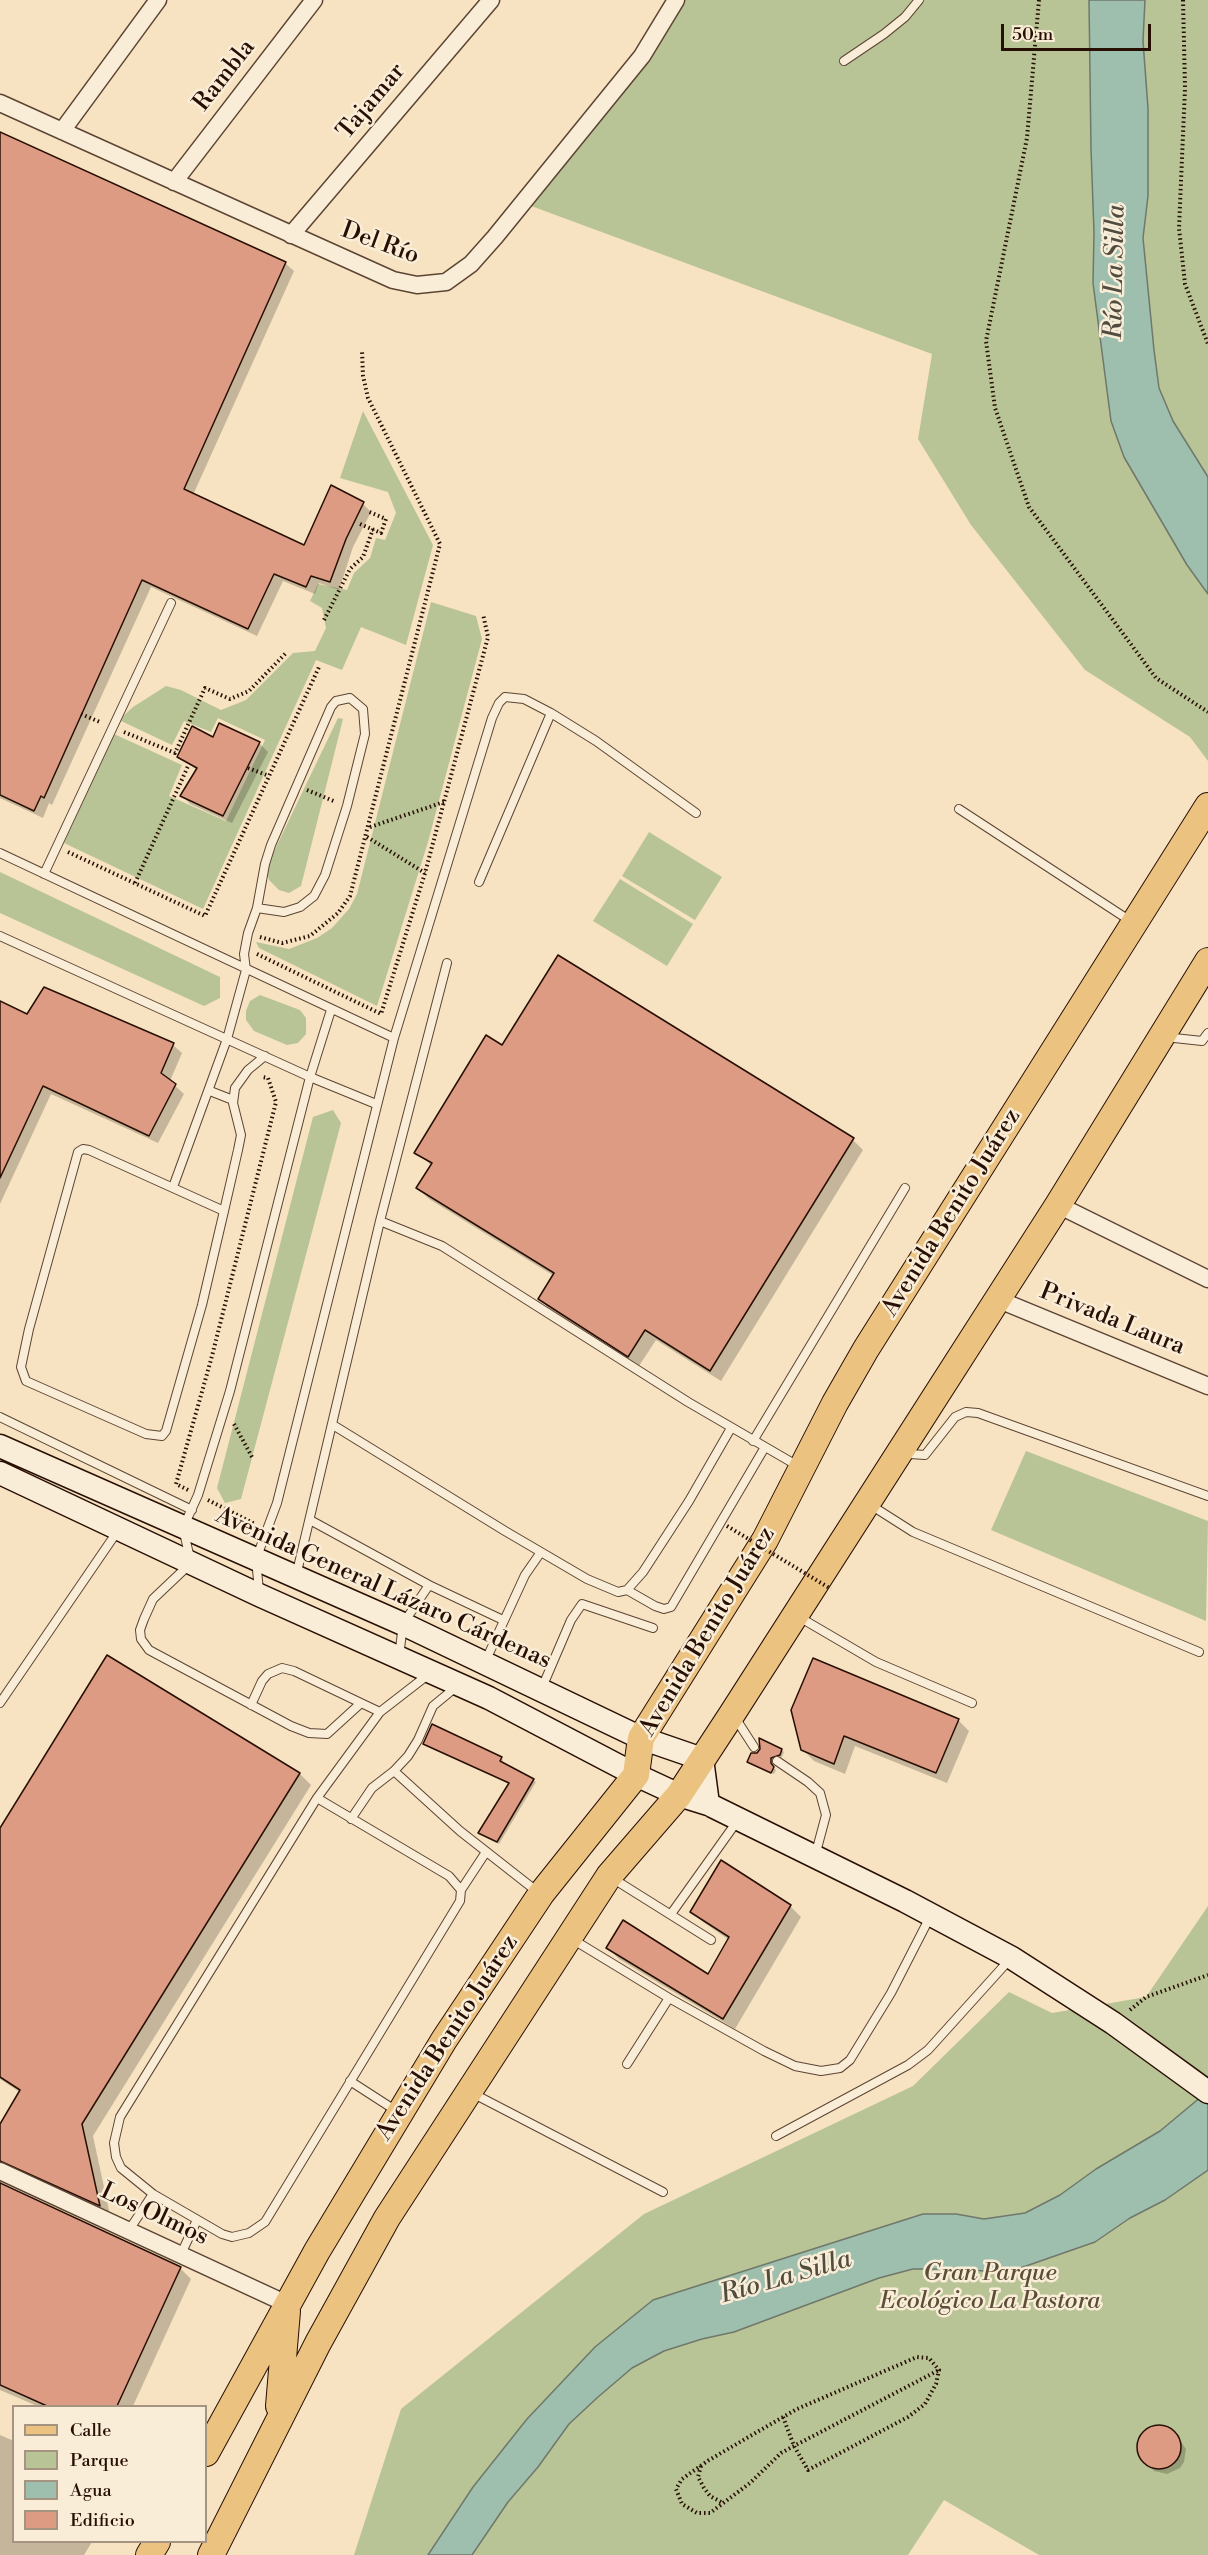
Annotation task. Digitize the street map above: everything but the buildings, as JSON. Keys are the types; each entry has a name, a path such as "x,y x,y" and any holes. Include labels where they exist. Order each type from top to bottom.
{"main road":[{"name":"Avenida Benito Juárez","path":"207,2451 287,2304 399,2112 541,1894 636,1774 641,1738 765,1540 835,1403 872,1339 1208,806"},
{"name":"Avenida Benito Juárez","path":"211,2555 277,2421 387,2218 609,1876 679,1795 732,1714 1058,1205 1208,961"},
{"path":"277,2421 287,2304"}],"street":[{"path":"63,131 158,0"},
{"name":"Rambla","path":"174,182 314,0"},
{"name":"Tajamar","path":"291,235 491,0"},
{"name":"Del Río","path":"0,103 393,280 417,285 446,282 471,264 495,237 642,56 676,0"},
{"path":"1058,1205 1208,1279"},
{"name":"Privada Laura","path":"997,1299 1208,1386"},
{"name":"Avenida General Lázaro Cárdenas","path":"0,1446 135,1507 188,1519 256,1559 403,1624 641,1738 702,1759"},
{"path":"0,1473 259,1595 432,1672 679,1795 708,1804 931,1915 1012,1958 1113,2023 1208,2092"},
{"path":"48,1495 34,1489 42,1485 50,1486 135,1507"},
{"path":"702,1759 708,1804"},
{"name":"Los Olmos","path":"0,2171 287,2304"}],"lane":[{"path":"844,61 905,17 919,0"},
{"path":"44,874 171,603"},
{"path":"259,1595 256,1559 280,1492 376,1104 487,732 499,703 505,697 514,696 551,713 596,741 696,813"},
{"path":"173,1187 210,1091 227,1039 246,970 244,954 248,933 257,908 271,845 324,720 336,701 350,698 363,709 365,734 348,806 325,875 314,896 300,907 284,912 257,908"},
{"path":"479,882 551,713"},
{"path":"959,809 1135,924"},
{"path":"0,853 394,1038"},
{"path":"0,936 310,1077 376,1104"},
{"path":"296,1576 380,1221 447,963"},
{"path":"331,1010 310,1077 230,1391 198,1495 188,1519 191,1563 153,1599 140,1630 141,1639 149,1650 291,1726 319,1735 333,1730 361,1703"},
{"path":"1161,1037 1202,1041 1208,1033"},
{"path":"224,1211 89,1150 83,1149 78,1152 29,1329 21,1367 26,1380 146,1434 162,1436 170,1422 224,1211 241,1135 233,1097 238,1081 265,1056"},
{"path":"210,1091 233,1097"},
{"path":"753,1441 905,1188"},
{"path":"380,1221 442,1246 731,1428 803,1468"},
{"path":"907,1442 910,1454 925,1455 955,1418 966,1412 978,1413 1208,1496"},
{"path":"0,1417 188,1519"},
{"path":"333,1425 541,1552 607,1589 618,1592 627,1590 643,1572 689,1501 731,1428"},
{"path":"627,1590 656,1606 664,1609 671,1607 765,1447"},
{"path":"868,1503 913,1532 1199,1652"},
{"path":"310,1520 429,1585 503,1620"},
{"path":"0,1703 119,1529"},
{"path":"485,1663 525,1575 541,1552"},
{"path":"399,1657 403,1624 429,1585"},
{"path":"541,1690 571,1620 582,1604 653,1628"},
{"path":"796,1615 876,1662 972,1703"},
{"path":"251,1705 268,1674 282,1668 294,1671 380,1712"},
{"path":"432,1672 380,1712 317,1798 120,2116 114,2143 116,2157 122,2168 153,2194 222,2234 232,2237 249,2233 265,2222 460,1901 461,1890 486,1852"},
{"path":"351,1819 372,1788 394,1771 418,1740 433,1706 459,1685"},
{"path":"732,1714 754,1747"},
{"path":"777,1761 820,1793 826,1815 815,1856"},
{"path":"394,1771 429,1805 541,1894"},
{"path":"317,1798 449,1876 461,1890"},
{"path":"671,1914 738,1820"},
{"path":"609,1876 711,1940"},
{"path":"569,1937 669,1998 795,2066 821,2071 840,2068 850,2060 874,2022 931,1915"},
{"path":"776,2136 908,2064 928,2050 1012,1958"},
{"path":"627,2064 669,1998"},
{"path":"350,2081 399,2112"},
{"path":"468,2091 663,2192"},
{"path":"129,2230 153,2194"},
{"path":"181,2254 197,2220"}],"path":[{"path":"1039,0 1027,138 986,341 995,408 1029,507 1156,678 1208,712"},
{"path":"1183,0 1185,88 1179,228 1185,284 1208,344"},
{"path":"252,934 282,943 310,936 324,927 350,896 367,837 440,544 368,398 363,376 362,351"},
{"path":"360,524 381,533 386,519 367,511"},
{"path":"324,620 350,569 363,557 373,529"},
{"path":"249,947 256,954 381,1014 425,873 488,637 483,614"},
{"path":"81,714 175,753 205,688 230,699 249,691 287,652"},
{"path":"65,850 205,916 319,667"},
{"path":"135,883 189,764"},
{"path":"248,768 269,776"},
{"path":"301,788 348,806"},
{"path":"369,827 444,801"},
{"path":"367,837 425,873"},
{"path":"233,1097 244,1082 258,1075 268,1078 276,1102 212,1356 176,1484 267,1530"},
{"path":"234,1423 252,1457"},
{"path":"727,1526 831,1589"},
{"path":"1113,2023 1146,1997 1208,1975"},
{"path":"916,2356 929,2358 939,2370 781,2453 750,2482 710,2513 697,2513 682,2504 676,2489 682,2479 783,2417 916,2356"},
{"path":"783,2417 808,2470 898,2423 925,2404 936,2384 939,2370"},
{"path":"702,2465 698,2476 704,2488 710,2496 723,2503"}],"green space":[{"path":"676,0 1208,0 1208,761 1190,737 1085,670 971,525 918,439 932,354 523,203"},
{"path":"363,411 433,545 406,645 361,627 342,670 316,660 203,909 64,843 114,734 182,765 169,796 226,821 265,740 218,718 211,732 184,721 172,745 119,720 133,707 166,686 181,690 221,710 246,700 293,653 315,651 326,628 322,608 310,601 318,584 347,590 354,573 370,558 376,538 385,540 396,513 388,492 340,478"},
{"path":"431,602 476,616 482,639 428,842 377,1006 259,948 256,942 289,949 317,938 332,928 349,909 357,894"},
{"path":"338,718 343,719 301,886 289,893 279,890 269,880 266,868"},
{"path":"649,832 722,877 695,920 622,876"},
{"path":"0,872 220,977 220,998 204,1006 0,913"},
{"path":"620,879 693,924 667,966 593,921"},
{"path":"260,995 300,1010 306,1018 306,1034 298,1043 287,1045 254,1031 246,1020 246,1011 250,1001"},
{"path":"333,1110 341,1123 241,1499 225,1503 217,1488 313,1117"},
{"path":"1026,1451 1208,1521 1206,1621 991,1530"},
{"name":"Gran Parque Ecológico La Pastora","path":"1208,1906 1208,2555 1039,2555 944,2500 908,2555 354,2555 401,2409 644,2214 913,2086 1009,1992 1052,2013 1146,1997"}],"water":[{"name":"Río La Silla","path":"1089,0 1145,0 1143,41 1148,108 1148,196 1143,238 1154,350 1159,388 1173,421 1208,477 1208,594 1187,565 1124,457 1111,421 1093,283"},
{"name":"Río La Silla","path":"1208,2091 1208,2170 1165,2200 1130,2218 1095,2242 1006,2273 961,2269 913,2269 879,2278 734,2332 664,2351 632,2368 569,2424 538,2467 508,2502 472,2555 428,2555 473,2487 527,2419 595,2347 653,2300 923,2214 956,2214 984,2219 1025,2213 1060,2195 1096,2169 1160,2131"}]}
